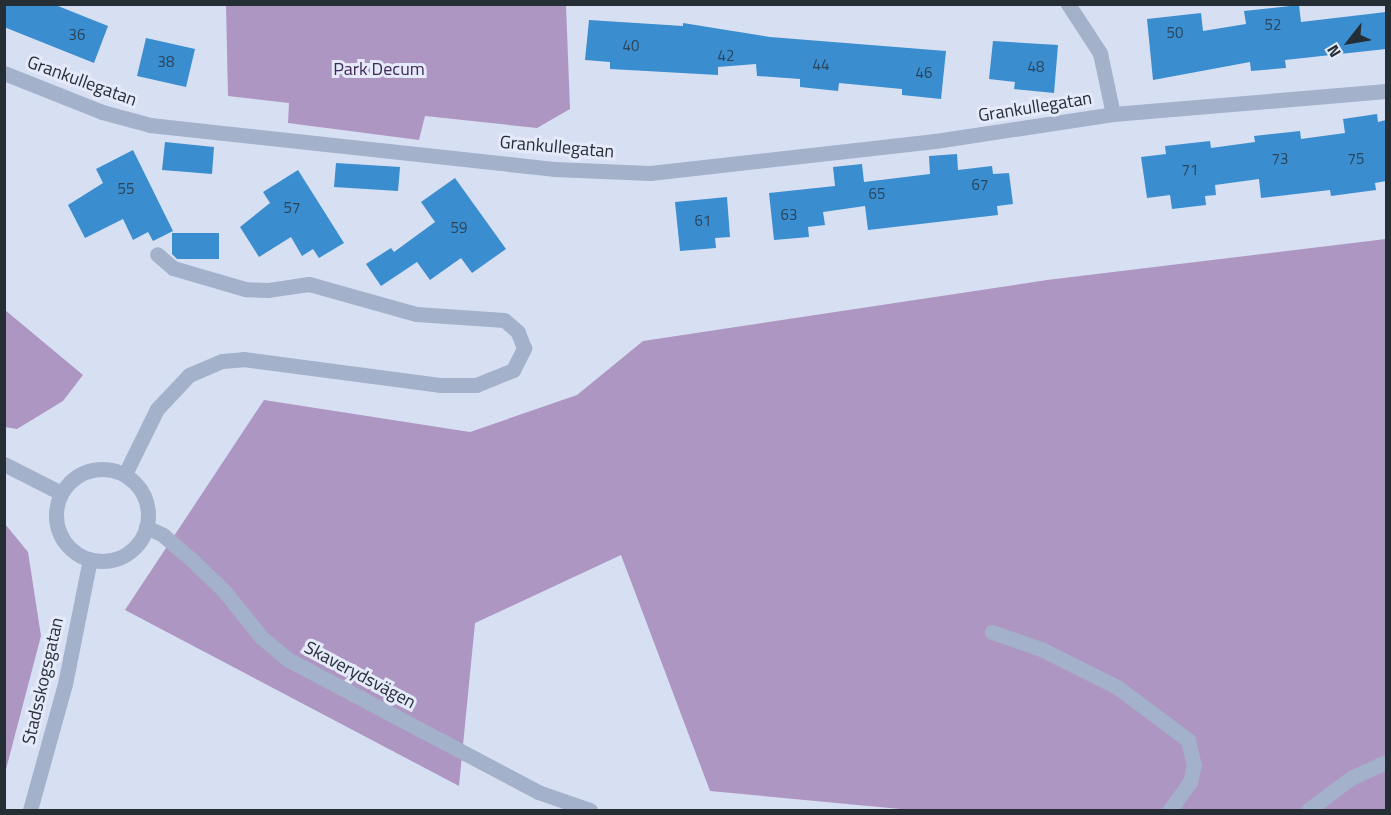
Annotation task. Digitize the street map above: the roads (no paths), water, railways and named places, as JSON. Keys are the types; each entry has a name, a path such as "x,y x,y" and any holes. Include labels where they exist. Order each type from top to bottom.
{"street":[{"name":"Grankullegatan","path":"1068,4 1100,53 1113,114"},
{"name":"Grankullegatan","path":"4,73 102,112 150,125 588,172 650,173 731,166 1061,124 1113,114 1386,91"},
{"path":"125,474 157,409 189,375 222,361 243,359 441,385 476,385 513,370 524,348 519,332 504,320 416,314 309,284 245,289 173,268 158,254"},
{"path":"4,464 61,493"},
{"path":"102,468 125,474 142,492 147,503 147,527 142,538 125,555 102,561 78,554 60,533 56,520 61,493 78,475 89,470 102,468"},
{"name":"Skaverydsvägen","path":"147,527 191,559 225,592 261,638 287,659 528,787 590,810"},
{"name":"Stadsskogsgatan","path":"31,806 65,684 90,559"},
{"path":"992,632 1041,649 1117,687 1188,740 1194,765 1190,782 1170,810"},
{"path":"1308,810 1351,778 1386,762"}],"park label":[{"name":"Park Decum","path":"379,69"}]}
